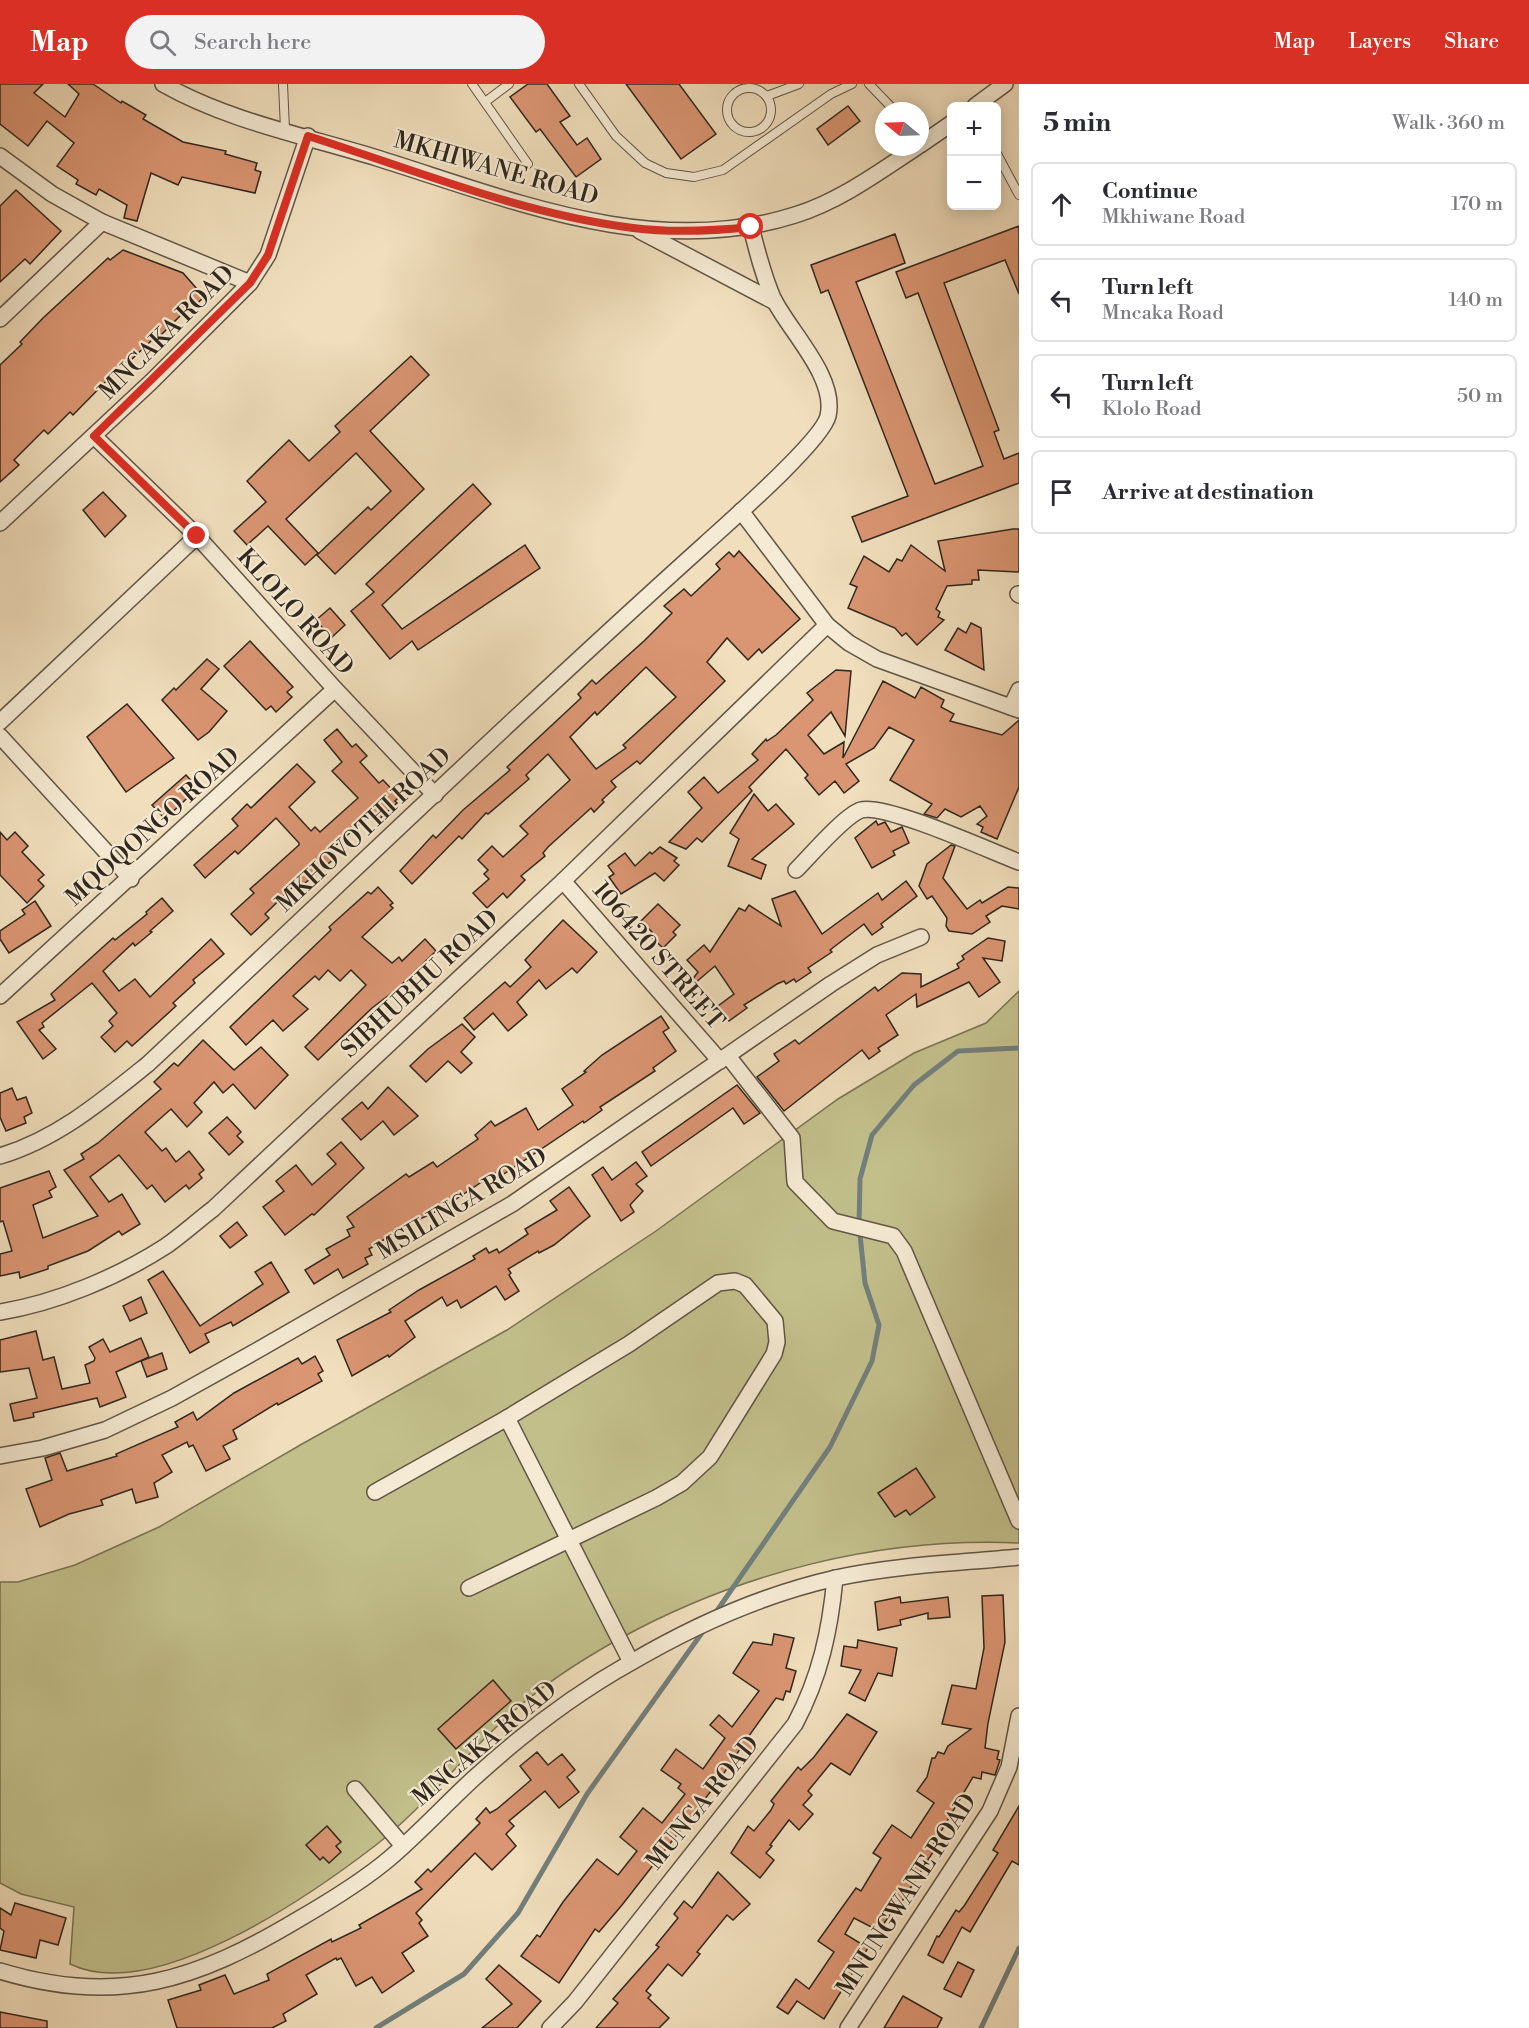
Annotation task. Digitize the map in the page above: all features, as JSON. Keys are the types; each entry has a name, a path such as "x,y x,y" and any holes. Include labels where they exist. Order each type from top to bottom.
{"street":[{"name":"MKHIWANE ROAD","path":"163,84 223,111 511,202 574,219 634,229 716,231 751,227 797,215 853,189 902,156"},
{"path":"981,102 1004,85"},
{"name":"MKHIWANE ROAD","path":"929,138 947,126"},
{"name":"MNCAKA ROAD","path":"0,523 94,436 250,283 268,255 308,136"},
{"path":"0,156 52,194 102,222 250,283"},
{"path":"0,319 102,222"},
{"name":"MKHOVOTHI ROAD","path":"0,1156 45,1138 93,1108 148,1064 584,653 741,511 821,432 829,413 828,398 822,380 775,302 764,274 751,227"},
{"path":"634,229 775,302"},
{"name":"KLOLO ROAD","path":"94,436 197,536 335,689 435,795"},
{"path":"741,511 827,625 849,643 877,659 1015,709 1019,690"},
{"path":"0,722 197,536"},
{"name":"SIBHUBHU ROAD","path":"0,1312 52,1299 111,1275 166,1246 213,1209 563,881 827,625"},
{"name":"MQOQONGO ROAD","path":"0,996 335,689"},
{"path":"0,736 130,879"},
{"path":"796,870 852,815 872,809 900,817 1019,862"},
{"name":"106420 STREET","path":"563,881 724,1058 792,1138 795,1182 833,1221 893,1236 904,1251 1019,1521"},
{"name":"MSILINGA ROAD","path":"0,1455 43,1448 105,1430 172,1398 512,1204 868,961 921,937"},
{"path":"375,1492 507,1418 629,1344 718,1283 735,1281 745,1285 775,1321 777,1332 774,1354 710,1456 696,1472 656,1498 469,1587"},
{"path":"507,1418 631,1662"},
{"name":"MNCAKA ROAD","path":"0,1971 30,1980 80,1988 126,1987 172,1979 221,1962 262,1941 327,1902 388,1859 475,1777 546,1717 631,1662 680,1635 752,1604 835,1578 1019,1557"},
{"name":"MUNGA ROAD","path":"550,2028 575,2002 795,1724 812,1692 823,1658 831,1620 835,1578"},
{"name":"MNUNGWANE ROAD","path":"848,2028 990,1811 1009,1767 1019,1716"},
{"path":"355,1789 403,1846"}],"lane":[{"path":"283,84 285,129"},
{"path":"472,84 528,164"},
{"path":"485,102 509,84"},
{"path":"579,84 616,136 645,163 666,173 694,177 723,170 831,94 852,84"},
{"path":"767,96 799,84"},
{"path":"869,84 886,102"},
{"path":"744,87 760,90 767,96 771,110 770,117 760,129 745,132 731,124 726,110 727,102 731,95 744,87"},
{"path":"760,129 767,139"},
{"path":"998,156 1019,195"}],"shaded area":[{"path":"1019,991 1019,1543 915,1546 864,1553 763,1578 713,1595 666,1615 619,1639 540,1689 498,1725 395,1829 348,1866 273,1915 230,1939 187,1958 144,1970 105,1973 70,1964 74,1907 21,1894 0,1883 0,1582 18,1582 75,1565 159,1527 507,1330 656,1231 838,1099 914,1053 986,1023"}],"building":[{"path":"0,84 43,84 34,93 65,117 79,94 68,84 93,84 121,103 122,101 146,115 143,119 183,142 226,151 225,154 257,163 255,170 261,172 255,193 182,177 178,185 151,173 137,221 124,218 127,205 99,189 96,195 76,184 78,180 57,166 74,143 47,121 28,146 0,124"},
{"path":"528,84 547,84 570,116 560,122 577,145 587,138 601,159 576,177 540,129 536,132 510,97"},
{"path":"626,84 679,84 716,134 681,159"},
{"path":"848,106 860,121 828,145 817,129"},
{"path":"16,190 61,231 30,264 25,259 0,282 0,206"},
{"path":"1019,226 1019,294 1005,260 944,283 999,430 994,432 1004,459 1019,453 1019,483 862,542 852,517 908,496 828,290 821,293 811,265 895,234 905,263 856,282 935,484 983,466 918,293 906,298 896,272"},
{"path":"123,250 183,273 204,297 186,314 184,312 154,342 152,340 130,361 128,359 73,415 70,412 48,434 44,430 14,460 19,465 0,482 0,365 22,344 20,342 43,318 108,258 110,260"},
{"path":"411,356 429,375 370,431 424,489 335,574 317,555 368,507 371,510 391,491 356,453 286,519 318,553 305,565 268,526 247,545 234,531 266,502 247,481 289,440 309,461 340,432 335,426"},
{"path":"473,484 491,504 382,605 402,629 525,545 540,568 418,650 412,641 390,659 351,611 374,592 366,584"},
{"path":"103,492 126,516 105,537 83,510"},
{"path":"1019,529 1019,572 978,570 979,580 972,580 972,584 947,586 936,609 940,612 938,617 944,620 917,645 906,633 902,636 895,628 848,608 857,587 850,584 864,556 889,572 897,559 902,561 911,545 945,571 938,541"},
{"path":"739,551 800,619 762,653 759,649 748,660 727,638 707,662 725,681 640,764 637,761 611,781 616,787 602,800 604,802 594,812 591,808 548,847 543,853 545,856 521,876 525,880 507,898 503,893 487,908 473,893 489,879 484,874 488,870 478,860 492,846 503,857 528,834 520,826 570,780 548,754 526,775 529,779 488,814 486,813 462,839 459,836 412,884 400,871 433,835 436,838 463,810 510,770 507,767 581,698 578,694 592,680 596,684 644,641 672,613 664,606 684,589 691,596 720,569 716,564 729,552 734,557","holes":["646,667 676,697 623,745 626,748 596,769 570,737 595,712 597,715"]},
{"path":"330,608 345,625 331,638 316,620"},
{"path":"971,623 981,628 984,670 945,650 958,628 966,633"},
{"path":"250,641 293,687 287,692 292,697 276,712 271,706 266,710 224,666"},
{"path":"207,659 219,669 201,689 227,711 209,732 198,740 162,700 174,688 176,690"},
{"path":"836,670 851,671 845,736 831,712 808,735 824,754 844,742 843,758 883,681 915,698 921,687 944,700 941,707 954,714 950,721 1002,735 1019,720 1019,787 997,839 981,832 983,827 977,824 987,816 980,806 961,817 945,809 937,818 924,814 932,804 890,780 914,740 889,727 874,748 846,764 859,781 844,793 835,781 819,795 805,778 808,775 786,749 749,787 752,791 702,842 697,838 686,849 669,842 702,808 688,792 704,777 718,793 758,760 752,754 766,739 767,741 776,735 813,700 807,693"},
{"path":"127,704 174,758 126,792 87,737"},
{"path":"337,729 352,747 356,744 367,756 360,762 379,783 383,780 399,797 395,801 397,803 376,822 370,815 334,847 337,849 331,854 335,858 298,889 295,885 265,914 269,918 251,935 231,914 254,893 250,889 299,843 276,818 238,854 235,851 205,878 194,865 238,826 232,819 247,804 251,808 297,764 315,782 289,807 311,831 315,827 320,832 358,798 332,771 342,762 324,740"},
{"path":"186,775 198,788 165,819 152,805"},
{"path":"754,794 768,811 776,804 794,824 752,859 766,865 761,879 728,866 739,839 730,833"},
{"path":"876,821 878,825 885,822 891,832 902,827 909,843 893,851 895,855 872,868 855,838"},
{"path":"0,832 7,840 15,832 28,846 22,852 44,875 38,880 44,886 27,903 0,875"},
{"path":"951,845 955,846 943,878 967,909 980,900 982,903 1008,887 1019,888 1019,909 1002,906 986,916 990,922 972,934 949,931 946,926 947,918 932,896 927,899 919,886 927,864"},
{"path":"660,847 677,858 674,861 679,865 664,881 655,873 621,894 609,877 614,874 608,866 625,853 635,866 650,852 652,854"},
{"path":"906,881 917,896 881,924 883,927 872,935 864,924 830,950 832,952 808,968 811,972 796,982 794,979 786,984 784,981 777,984 744,1005 747,1008 729,1021 718,1006 734,994 715,966 695,983 692,980 698,972 687,960 704,945 710,952 739,908 745,911 749,905 781,926 772,899 795,891 822,934 878,893 882,900"},
{"path":"378,887 393,903 390,905 393,908 362,937 392,963 399,957 402,961 425,939 436,951 318,1060 305,1047 366,985 351,970 340,981 328,970 319,980 315,976 293,996 308,1009 283,1031 273,1020 246,1045 230,1027 331,930 329,927 368,892 371,894"},
{"path":"162,898 173,911 150,931 152,932 135,946 133,943 103,971 119,991 135,979 150,997 211,939 224,954 193,980 195,983 173,1003 176,1006 141,1038 132,1046 127,1041 115,1052 101,1037 113,1026 109,1021 117,1013 92,983 42,1023 44,1027 39,1030 56,1049 43,1059 17,1022 55,1000 51,994 113,938 115,940 147,914 146,912"},
{"path":"35,901 51,926 9,953 0,939 0,931 25,914 22,910"},
{"path":"658,904 680,925 673,932 676,935 663,948 649,935 652,932 641,921"},
{"path":"563,920 597,952 577,973 572,968 546,989 539,980 517,1002 527,1015 508,1031 493,1013 474,1030 464,1018 505,982 510,987 531,967 525,960"},
{"path":"988,938 1005,941 1002,961 983,958 1000,982 979,997 969,982 917,1007 916,994 886,1015 898,1035 878,1048 880,1051 869,1059 862,1050 784,1111 757,1077 779,1061 774,1054 795,1040 799,1044 875,987 878,991 902,973 921,974 921,987 959,968 957,964 964,959 962,956"},
{"path":"661,1016 669,1028 663,1032 676,1051 653,1068 655,1071 600,1107 602,1110 584,1123 583,1121 498,1178 495,1173 449,1204 451,1208 439,1215 437,1211 407,1225 369,1249 372,1255 365,1258 368,1264 343,1278 338,1269 314,1284 305,1270 330,1255 326,1249 350,1236 347,1230 354,1227 347,1217 406,1174 409,1177 433,1162 437,1167 478,1139 475,1135 491,1121 495,1126 526,1108 538,1130 573,1105 562,1089 586,1072 584,1071 602,1055"},
{"path":"462,1024 475,1037 461,1052 472,1063 461,1073 448,1061 426,1082 410,1066 428,1049"},
{"path":"203,1040 234,1070 261,1047 288,1075 255,1109 233,1084 223,1093 214,1082 194,1103 202,1112 187,1127 171,1109 145,1132 162,1151 166,1148 176,1162 189,1151 204,1170 199,1174 202,1178 189,1189 186,1185 165,1202 152,1185 147,1189 119,1155 90,1177 109,1202 122,1194 140,1224 122,1235 119,1231 88,1251 48,1266 48,1269 20,1278 19,1272 0,1276 0,1254 12,1251 3,1221 0,1222 0,1188 49,1171 56,1187 49,1191 52,1197 33,1205 43,1238 98,1216 64,1170 84,1159 81,1154 98,1143 161,1089 154,1082 174,1063 178,1066"},
{"path":"737,1085 760,1113 744,1124 733,1108 651,1166 642,1152"},
{"path":"388,1087 418,1116 394,1135 383,1121 361,1140 342,1119 362,1102 368,1109"},
{"path":"12,1088 17,1100 26,1097 32,1113 24,1117 26,1123 6,1131 0,1117 0,1093"},
{"path":"227,1117 241,1132 237,1136 243,1142 229,1155 209,1133"},
{"path":"341,1142 364,1168 314,1215 312,1214 285,1235 263,1207 284,1191 276,1181 296,1165 312,1185 336,1164 327,1154"},
{"path":"636,1162 647,1176 636,1184 643,1191 630,1205 634,1212 621,1221 592,1175 603,1167 612,1180"},
{"path":"569,1187 590,1216 554,1245 539,1253 538,1251 508,1269 519,1291 505,1300 496,1286 461,1308 457,1300 447,1306 442,1297 405,1321 415,1337 389,1357 388,1355 352,1376 337,1340 391,1312 389,1310 419,1290 475,1259 473,1256 486,1248 489,1253 497,1249 499,1253 528,1234 525,1229 557,1210 550,1201"},
{"path":"237,1222 247,1235 230,1248 220,1236"},
{"path":"271,1262 289,1292 233,1326 231,1322 205,1334 209,1342 190,1353 148,1280 163,1271 200,1326 263,1284 255,1272"},
{"path":"141,1297 147,1313 130,1321 123,1306"},
{"path":"36,1331 43,1360 54,1357 62,1389 90,1383 85,1365 94,1361 95,1358 89,1347 103,1339 110,1352 141,1338 149,1357 116,1372 126,1397 100,1407 97,1398 33,1413 34,1417 14,1421 10,1404 37,1398 29,1368 0,1372 0,1340"},
{"path":"162,1353 167,1369 147,1377 141,1361"},
{"path":"315,1356 323,1371 318,1374 322,1381 278,1405 277,1403 233,1430 237,1439 223,1446 230,1459 206,1471 193,1445 189,1447 187,1442 162,1455 172,1472 154,1483 158,1497 136,1503 132,1489 101,1500 103,1505 69,1514 40,1527 26,1489 52,1480 45,1458 60,1453 67,1471 117,1456 116,1454 178,1427 175,1422 193,1412 197,1420 234,1393 298,1358 302,1364"},
{"path":"916,1468 935,1497 910,1515 906,1510 895,1517 878,1493"},
{"path":"1003,1595 1005,1642 985,1748 999,1751 997,1759 1000,1760 995,1775 982,1772 981,1779 973,1777 930,1850 933,1852 901,1903 898,1902 879,1931 854,1918 845,1934 868,1948 824,2019 797,2001 788,2014 777,2007 796,1979 809,1989 834,1952 818,1941 856,1888 861,1891 881,1858 873,1853 892,1825 911,1838 934,1803 917,1791 927,1777 932,1758 935,1758 938,1752 944,1754 948,1746 971,1729 942,1724 952,1685 976,1689 984,1648 982,1596"},
{"path":"900,1597 901,1603 948,1597 950,1617 928,1619 928,1613 900,1620 901,1625 878,1630 875,1602"},
{"path":"774,1634 794,1638 786,1668 796,1671 790,1692 786,1691 783,1700 776,1698 746,1740 757,1749 751,1757 740,1749 718,1782 622,1905 599,1932 595,1929 559,1983 521,1956 537,1935 540,1937 563,1902 597,1859 618,1875 637,1851 620,1837 643,1808 662,1823 685,1794 678,1788 681,1784 661,1770 676,1749 703,1769 725,1738 710,1725 719,1715 732,1727 759,1691 733,1673 753,1642 772,1645"},
{"path":"858,1640 897,1648 892,1676 878,1673 865,1701 849,1693 861,1670 841,1666 844,1646 857,1648"},
{"path":"493,1680 511,1701 456,1749 438,1729"},
{"path":"847,1714 877,1732 850,1775 831,1763 808,1791 812,1795 803,1805 813,1814 799,1830 789,1820 766,1853 774,1860 760,1878 731,1853 748,1826 754,1831 771,1810 774,1804 771,1801 798,1767 801,1770 814,1757"},
{"path":"537,1752 548,1765 562,1754 575,1770 567,1777 579,1792 559,1808 545,1791 509,1821 514,1826 506,1834 516,1846 492,1870 475,1853 416,1913 422,1920 419,1923 428,1936 402,1953 414,1971 382,1993 372,1977 356,1986 341,1958 337,1960 336,1958 306,1975 317,1994 283,2014 286,2021 272,2028 177,2028 168,2000 201,1990 199,1985 225,1975 234,1994 269,1980 267,1974 331,1939 332,1942 361,1928 359,1925 422,1889 415,1882 428,1869 431,1872 480,1823 476,1819 486,1808 490,1813 497,1809 531,1780 520,1766"},
{"path":"1019,1806 1019,1865 1012,1861 970,1932 962,1927 943,1963 928,1955 937,1936 939,1937 956,1910 959,1912 964,1906 998,1853 993,1850"},
{"path":"327,1826 341,1842 336,1846 341,1852 329,1863 323,1857 320,1860 306,1845"},
{"path":"718,1872 750,1904 733,1920 727,1915 697,1952 700,1954 682,1976 668,1964 646,1991 651,1995 648,1998 669,2018 659,2028 596,2028 618,2003 613,1999 659,1947 656,1945 678,1918 674,1914 684,1901 692,1908"},
{"path":"15,1903 66,1918 58,1945 40,1940 36,1958 0,1950 4,1931 0,1928 0,1908 11,1915"},
{"path":"958,1962 974,1970 961,1997 944,1989"},
{"path":"499,1965 541,2001 517,2028 482,2028 512,2004 486,1979"},
{"path":"903,1996 942,2018 937,2028 884,2028"},
{"path":"0,2012 47,2021 47,2028 0,2028"}],"waterway":[{"path":"714,1615 830,1447 872,1361 879,1325 865,1283 859,1225 860,1179 872,1135 914,1085 958,1051 1019,1048"},
{"path":"376,2028 464,1974 518,1913 587,1794 704,1630"},
{"path":"981,2028 1019,1948"}],"route":[{"path":"197,536 94,436 223,313 250,283 268,255 288,202 308,136 511,202 574,219 634,229 716,231 751,227"}]}
